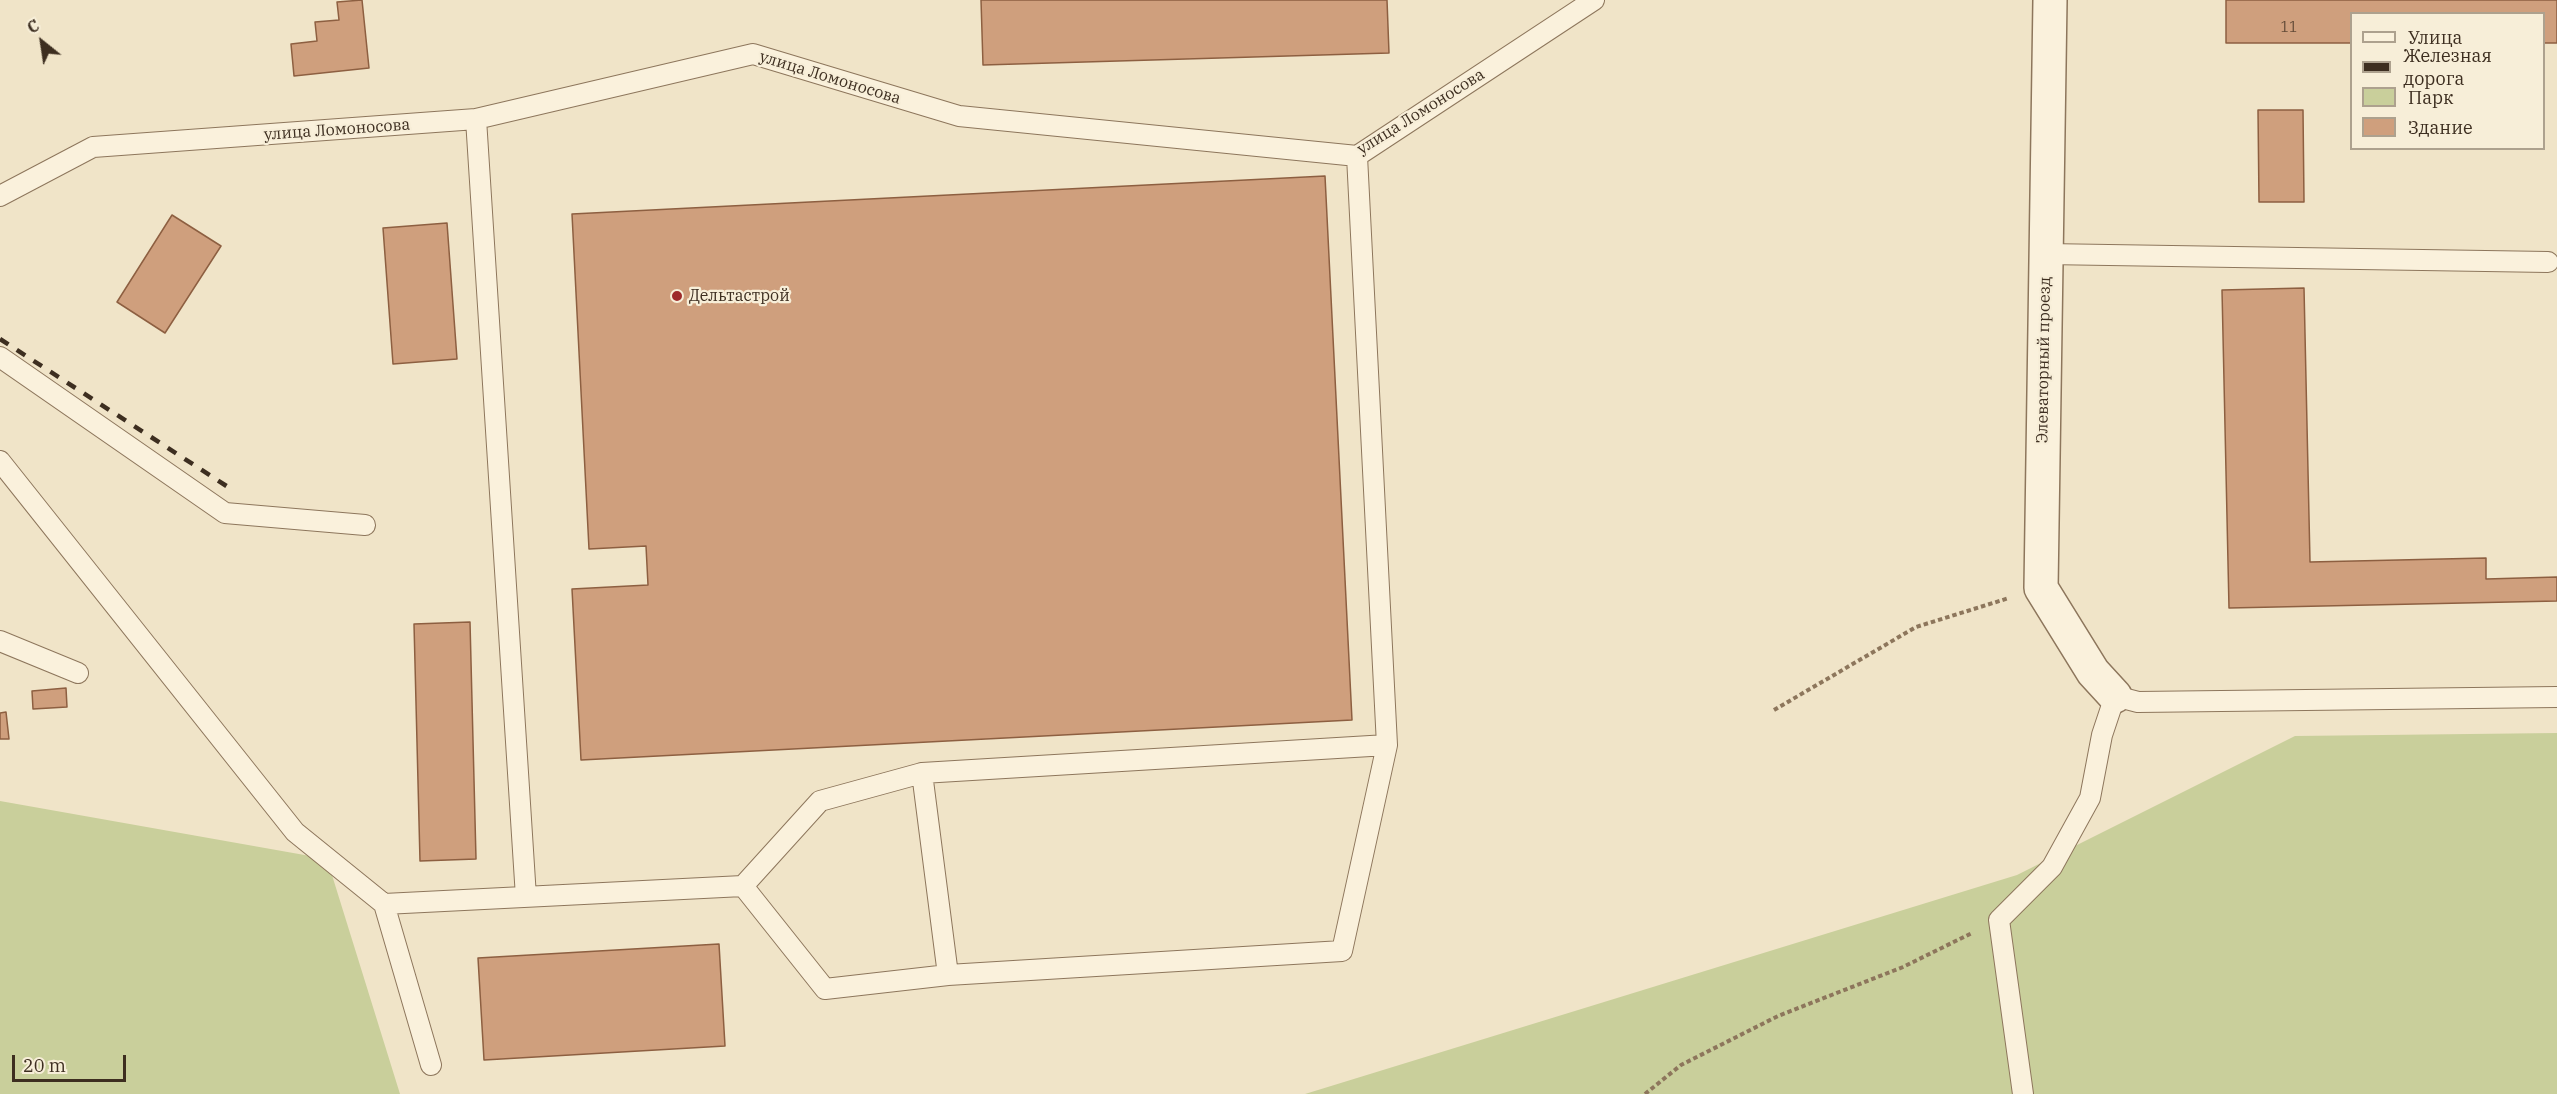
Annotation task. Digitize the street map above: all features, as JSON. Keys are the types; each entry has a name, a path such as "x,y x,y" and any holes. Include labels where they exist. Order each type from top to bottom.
{"street":[{"name":"Элеваторный проезд","path":"2041,588 2050,0"},
{"path":"2041,588 2093,672 2115,696"}],"lane":[{"name":"улица Ломоносова","path":"0,196 93,147 476,119 753,54 958,116 1357,156 1594,0"},
{"path":"476,119 526,897"},
{"path":"743,886 825,989 948,975 1342,951 1387,745 1357,156"},
{"path":"2046,254 2548,261"},
{"path":"0,357 225,513 365,525"},
{"path":"0,461 295,832 384,904 431,1065"},
{"path":"0,641 78,673"},
{"path":"2022,1094 1999,920 2052,867 2090,798 2102,735 2115,696 2138,702 2557,697"},
{"path":"384,904 743,886 820,801 922,773 1387,745"},
{"path":"922,773 948,975"}],"path":[{"path":"1774,710 1916,627 2041,588"},
{"path":"1645,1094 1681,1065 1778,1016 1903,967 1999,920"}],"green space":[{"path":"2557,733 2557,1094 1305,1094 2017,875 2295,736"},
{"path":"0,801 327,859 400,1094 0,1094"}],"building":[{"path":"362,0 369,68 294,76 291,44 317,41 315,22 339,20 337,2"},
{"path":"981,0 1387,0 1389,53 983,65"},
{"path":"2226,0 2557,0 2557,43 2545,43 2545,12 2350,12 2350,43 2226,43"},
{"path":"2258,110 2303,110 2304,202 2259,202"},
{"path":"1325,176 1352,720 581,760 572,589 648,585 646,546 589,549 572,214"},
{"path":"172,215 221,246 165,333 117,302"},
{"path":"447,223 457,359 393,364 383,228"},
{"path":"2304,288 2310,562 2486,558 2486,579 2557,577 2557,601 2229,608 2222,290"},
{"path":"470,622 476,859 420,861 414,624"},
{"path":"66,688 67,707 33,709 32,691"},
{"path":"6,712 9,739 0,739 0,713"},
{"path":"719,944 725,1046 484,1060 478,958"}],"railway":[{"path":"0,339 228,487"}],"place":[{"name":"Дельтастрой","path":"677,296"}]}
